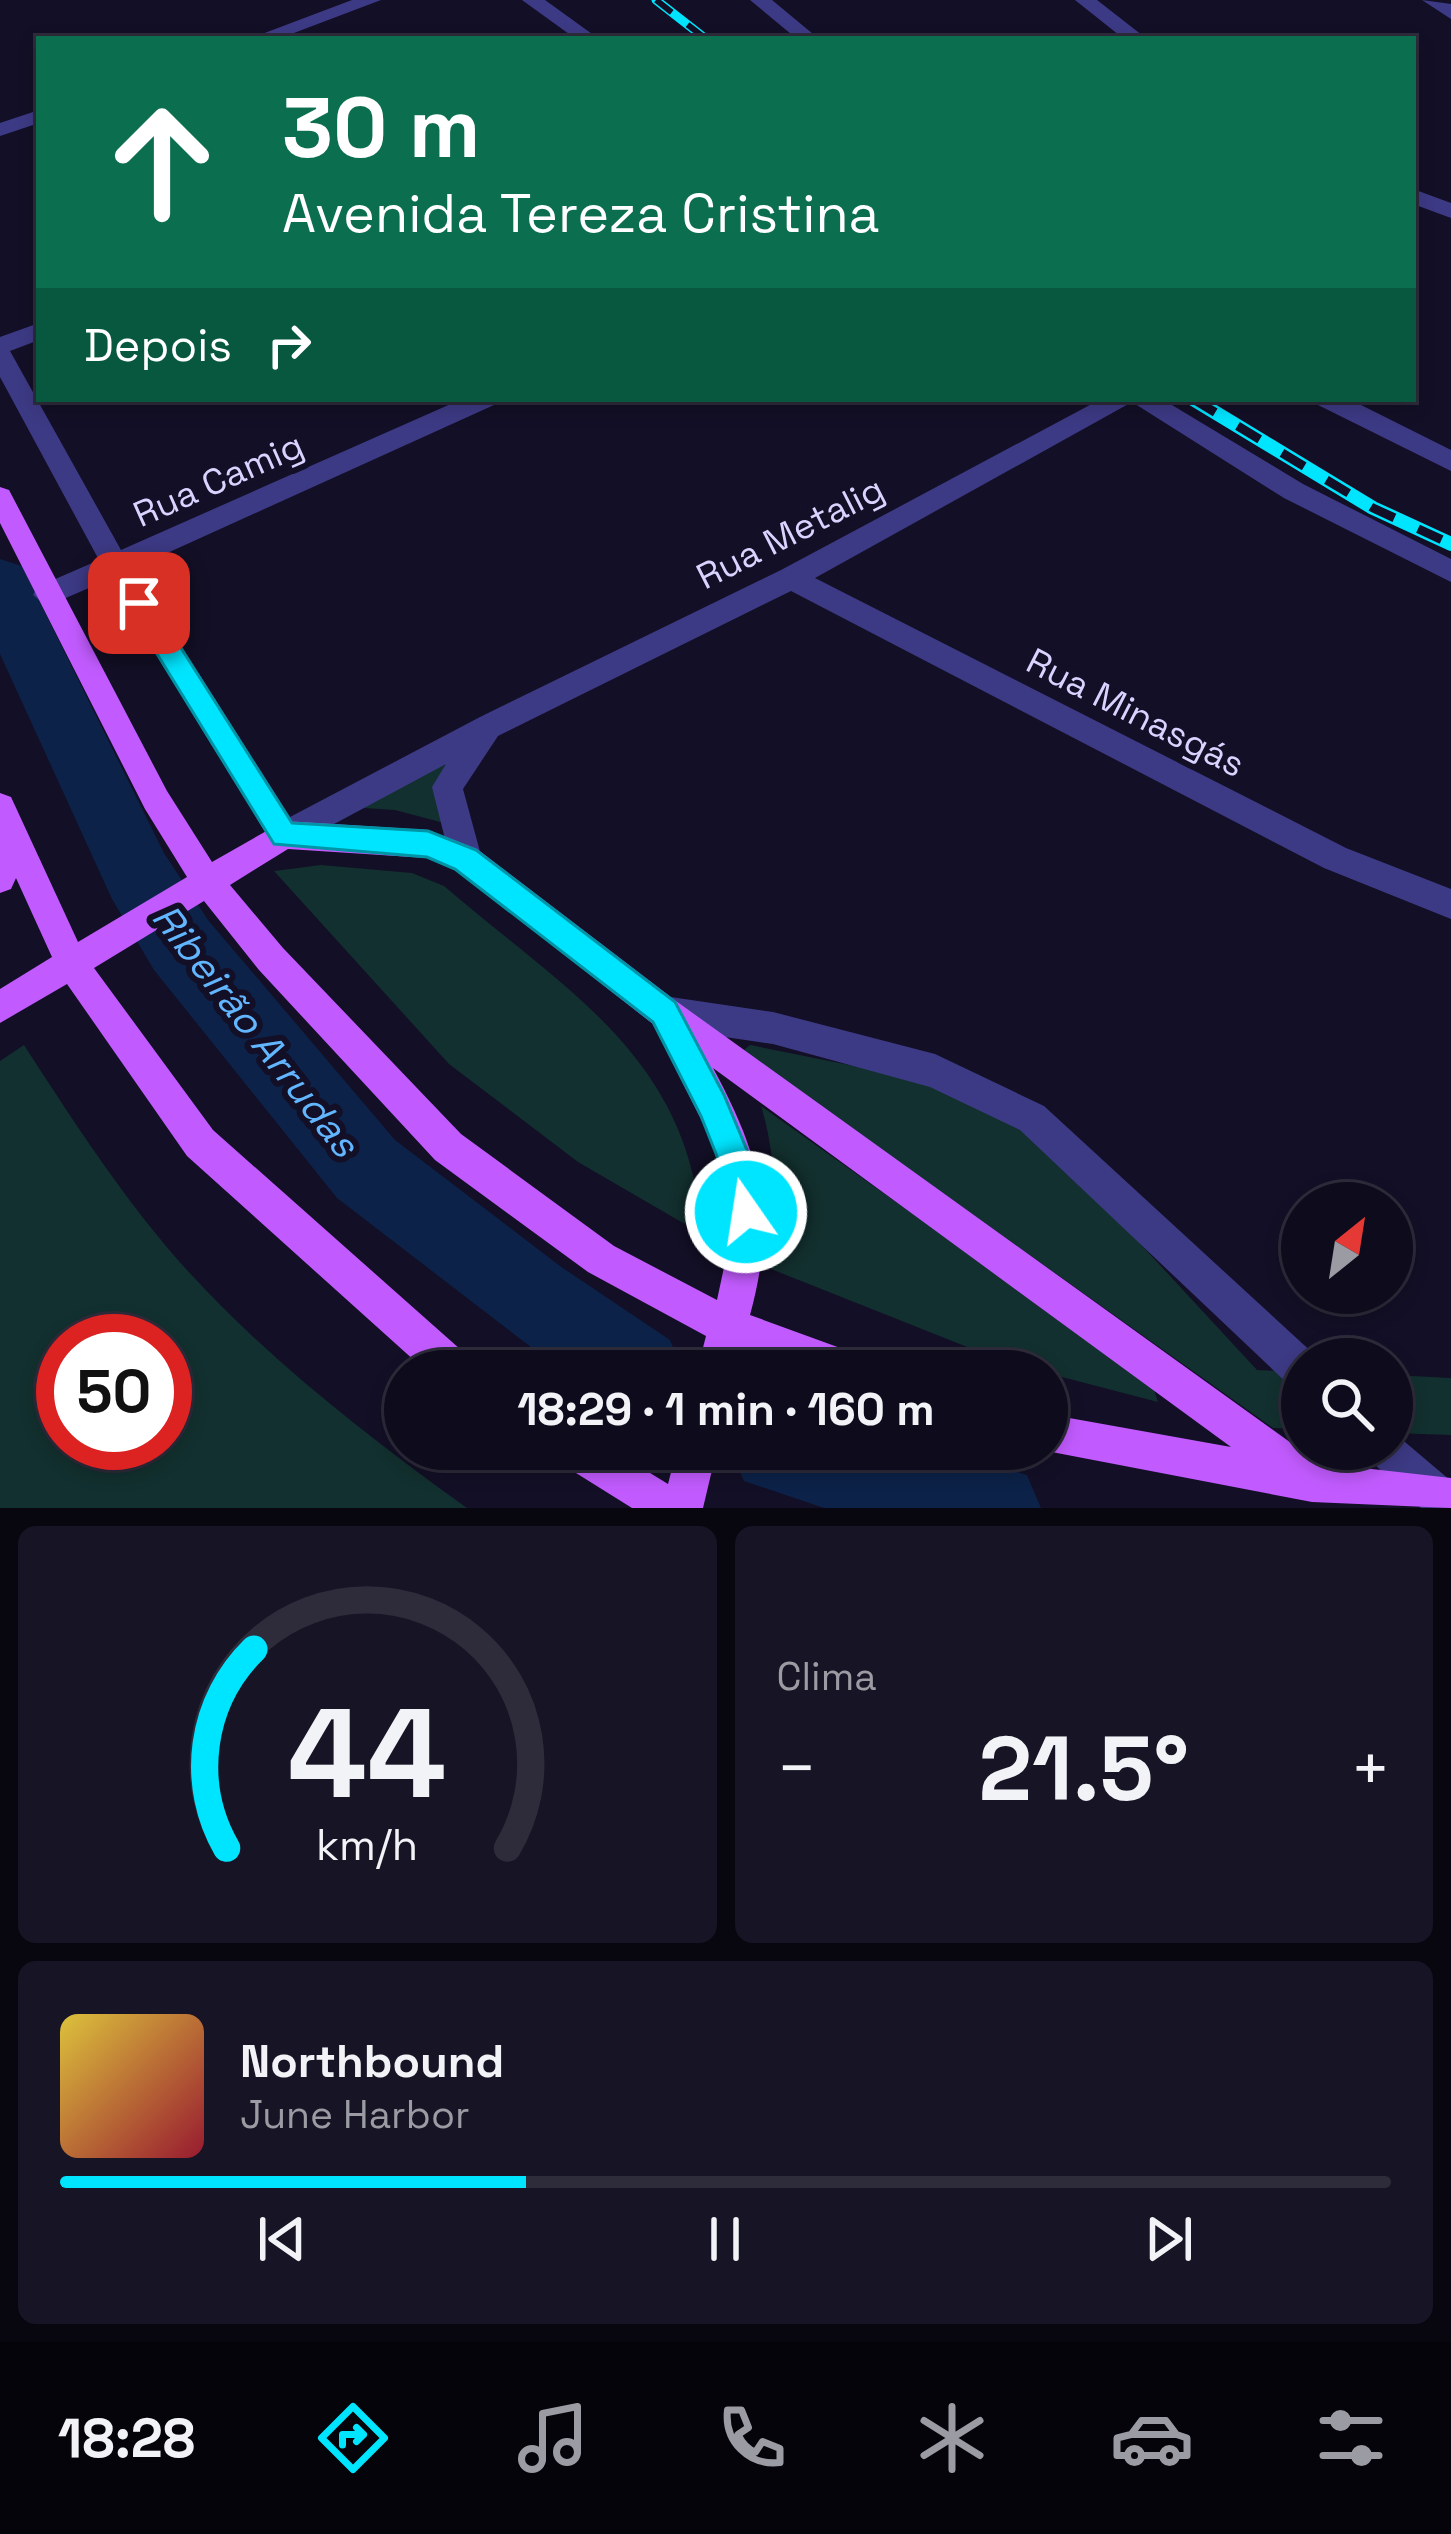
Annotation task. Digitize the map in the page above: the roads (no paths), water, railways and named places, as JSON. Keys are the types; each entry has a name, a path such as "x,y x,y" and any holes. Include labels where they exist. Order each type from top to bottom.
{"main road":[{"path":"0,497 156,800 205,882 271,959 448,1147 601,1259 727,1328 787,1350"},
{"path":"0,807 72,960 200,1143 432,1350"},
{"path":"284,835 428,844 466,860 664,1012 1312,1482"},
{"name":"Rua Metalig","path":"0,1007 284,835"},
{"path":"0,879 16,843"},
{"path":"664,1012 713,1106 744,1184 748,1241 721,1350"},
{"path":"1068,1438 1312,1482 1445,1498"},
{"path":"608,1470 669,1508"},
{"path":"683,1508 692,1470"}],"street":[{"path":"268,36 370,0"},
{"path":"532,0 585,36"},
{"path":"760,0 804,36"},
{"path":"1084,0 1133,36"},
{"path":"1432,0 1451,14"},
{"path":"0,130 36,117"},
{"path":"1416,197 1451,211"},
{"path":"36,333 0,351 115,564 284,835"},
{"name":"Rua Camig","path":"47,595 478,402"},
{"name":"Rua Metalig","path":"284,835 490,726 791,578 1116,402"},
{"path":"1148,402 1247,467 1451,571"},
{"path":"1333,402 1451,461"},
{"name":"Rua Minasgás","path":"791,578 1335,857 1451,904"},
{"name":"Rua Metalig","path":"466,860 446,787 490,726"},
{"path":"664,1012 773,1028 935,1071 1032,1118 1281,1350"},
{"path":"1412,1470 1445,1498"}],"waterway":[{"name":"Ribeirão Arrudas","path":"0,584 138,876 181,945 366,1169 529,1297 608,1350"},
{"name":"Ribeirão Arrudas","path":"854,1470 994,1508"}],"railway":[{"path":"656,0 702,36"},
{"path":"1198,402 1373,508 1451,544"}]}
